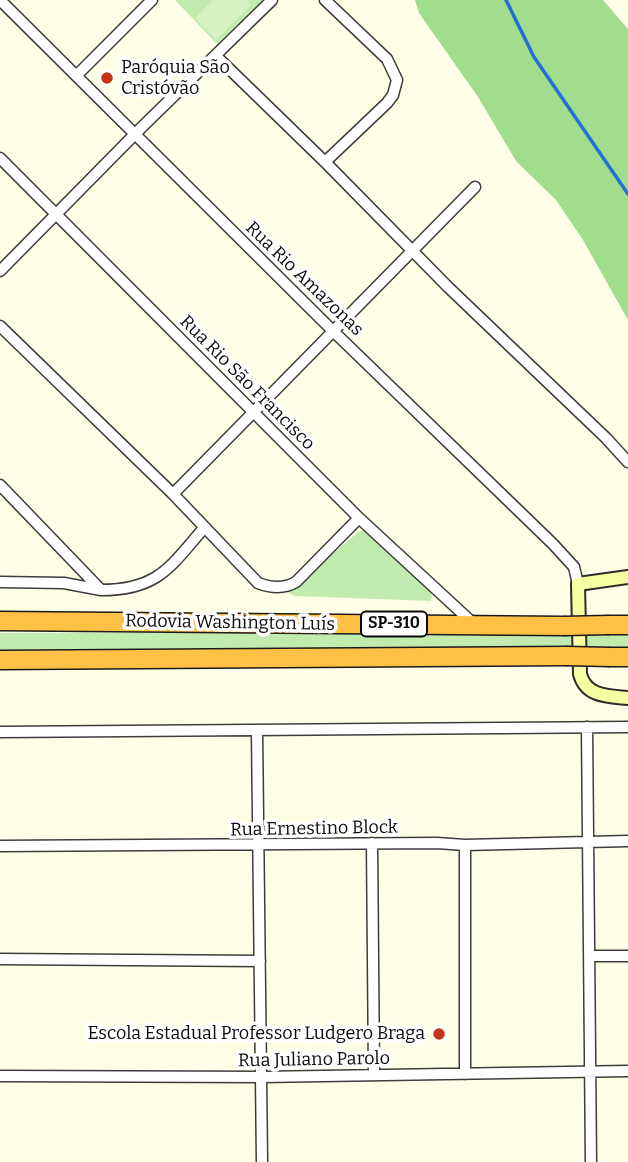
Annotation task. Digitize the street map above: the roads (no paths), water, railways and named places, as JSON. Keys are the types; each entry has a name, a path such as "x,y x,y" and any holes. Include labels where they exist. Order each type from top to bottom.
{"highway":[{"name":"Rodovia Washington Luís","path":"0,621 628,625"},
{"name":"Rodovia Washington Luís","path":"0,660 628,657"}],"street":[{"name":"Rua Rio Amazonas","path":"0,0 333,331 553,544 574,567 578,584"},
{"path":"77,75 152,0"},
{"path":"0,271 272,0"},
{"path":"325,0 387,59 397,80 393,94 377,114 325,162"},
{"path":"216,56 411,250 606,438 628,463"},
{"name":"Rua Rio São Francisco","path":"0,158 359,518 476,625"},
{"path":"173,494 475,187"},
{"path":"0,326 173,494 258,583 274,587 290,585 312,568 359,518"},
{"path":"0,485 101,590"},
{"path":"0,582 64,583 101,590 131,589 148,583 166,571 204,528"},
{"path":"628,577 578,584 582,683 594,693 628,698"},
{"path":"587,727 590,956 588,1071 591,1162"},
{"path":"0,732 628,727"},
{"path":"257,731 262,1162"},
{"name":"Rua Ernestino Block","path":"0,846 372,843 465,845 628,841"},
{"path":"372,843 374,1074"},
{"path":"465,845 465,1074"},
{"path":"590,956 628,956"},
{"path":"0,959 260,961"},
{"name":"Rua Juliano Parolo","path":"0,1076 262,1077 628,1070"}],"waterway":[{"path":"506,0 534,57 628,194"}],"place":[{"name":"Paróquia São Cristóvão","path":"107,78"},
{"name":"Escola Estadual Professor Ludgero Braga","path":"439,1034"}]}
